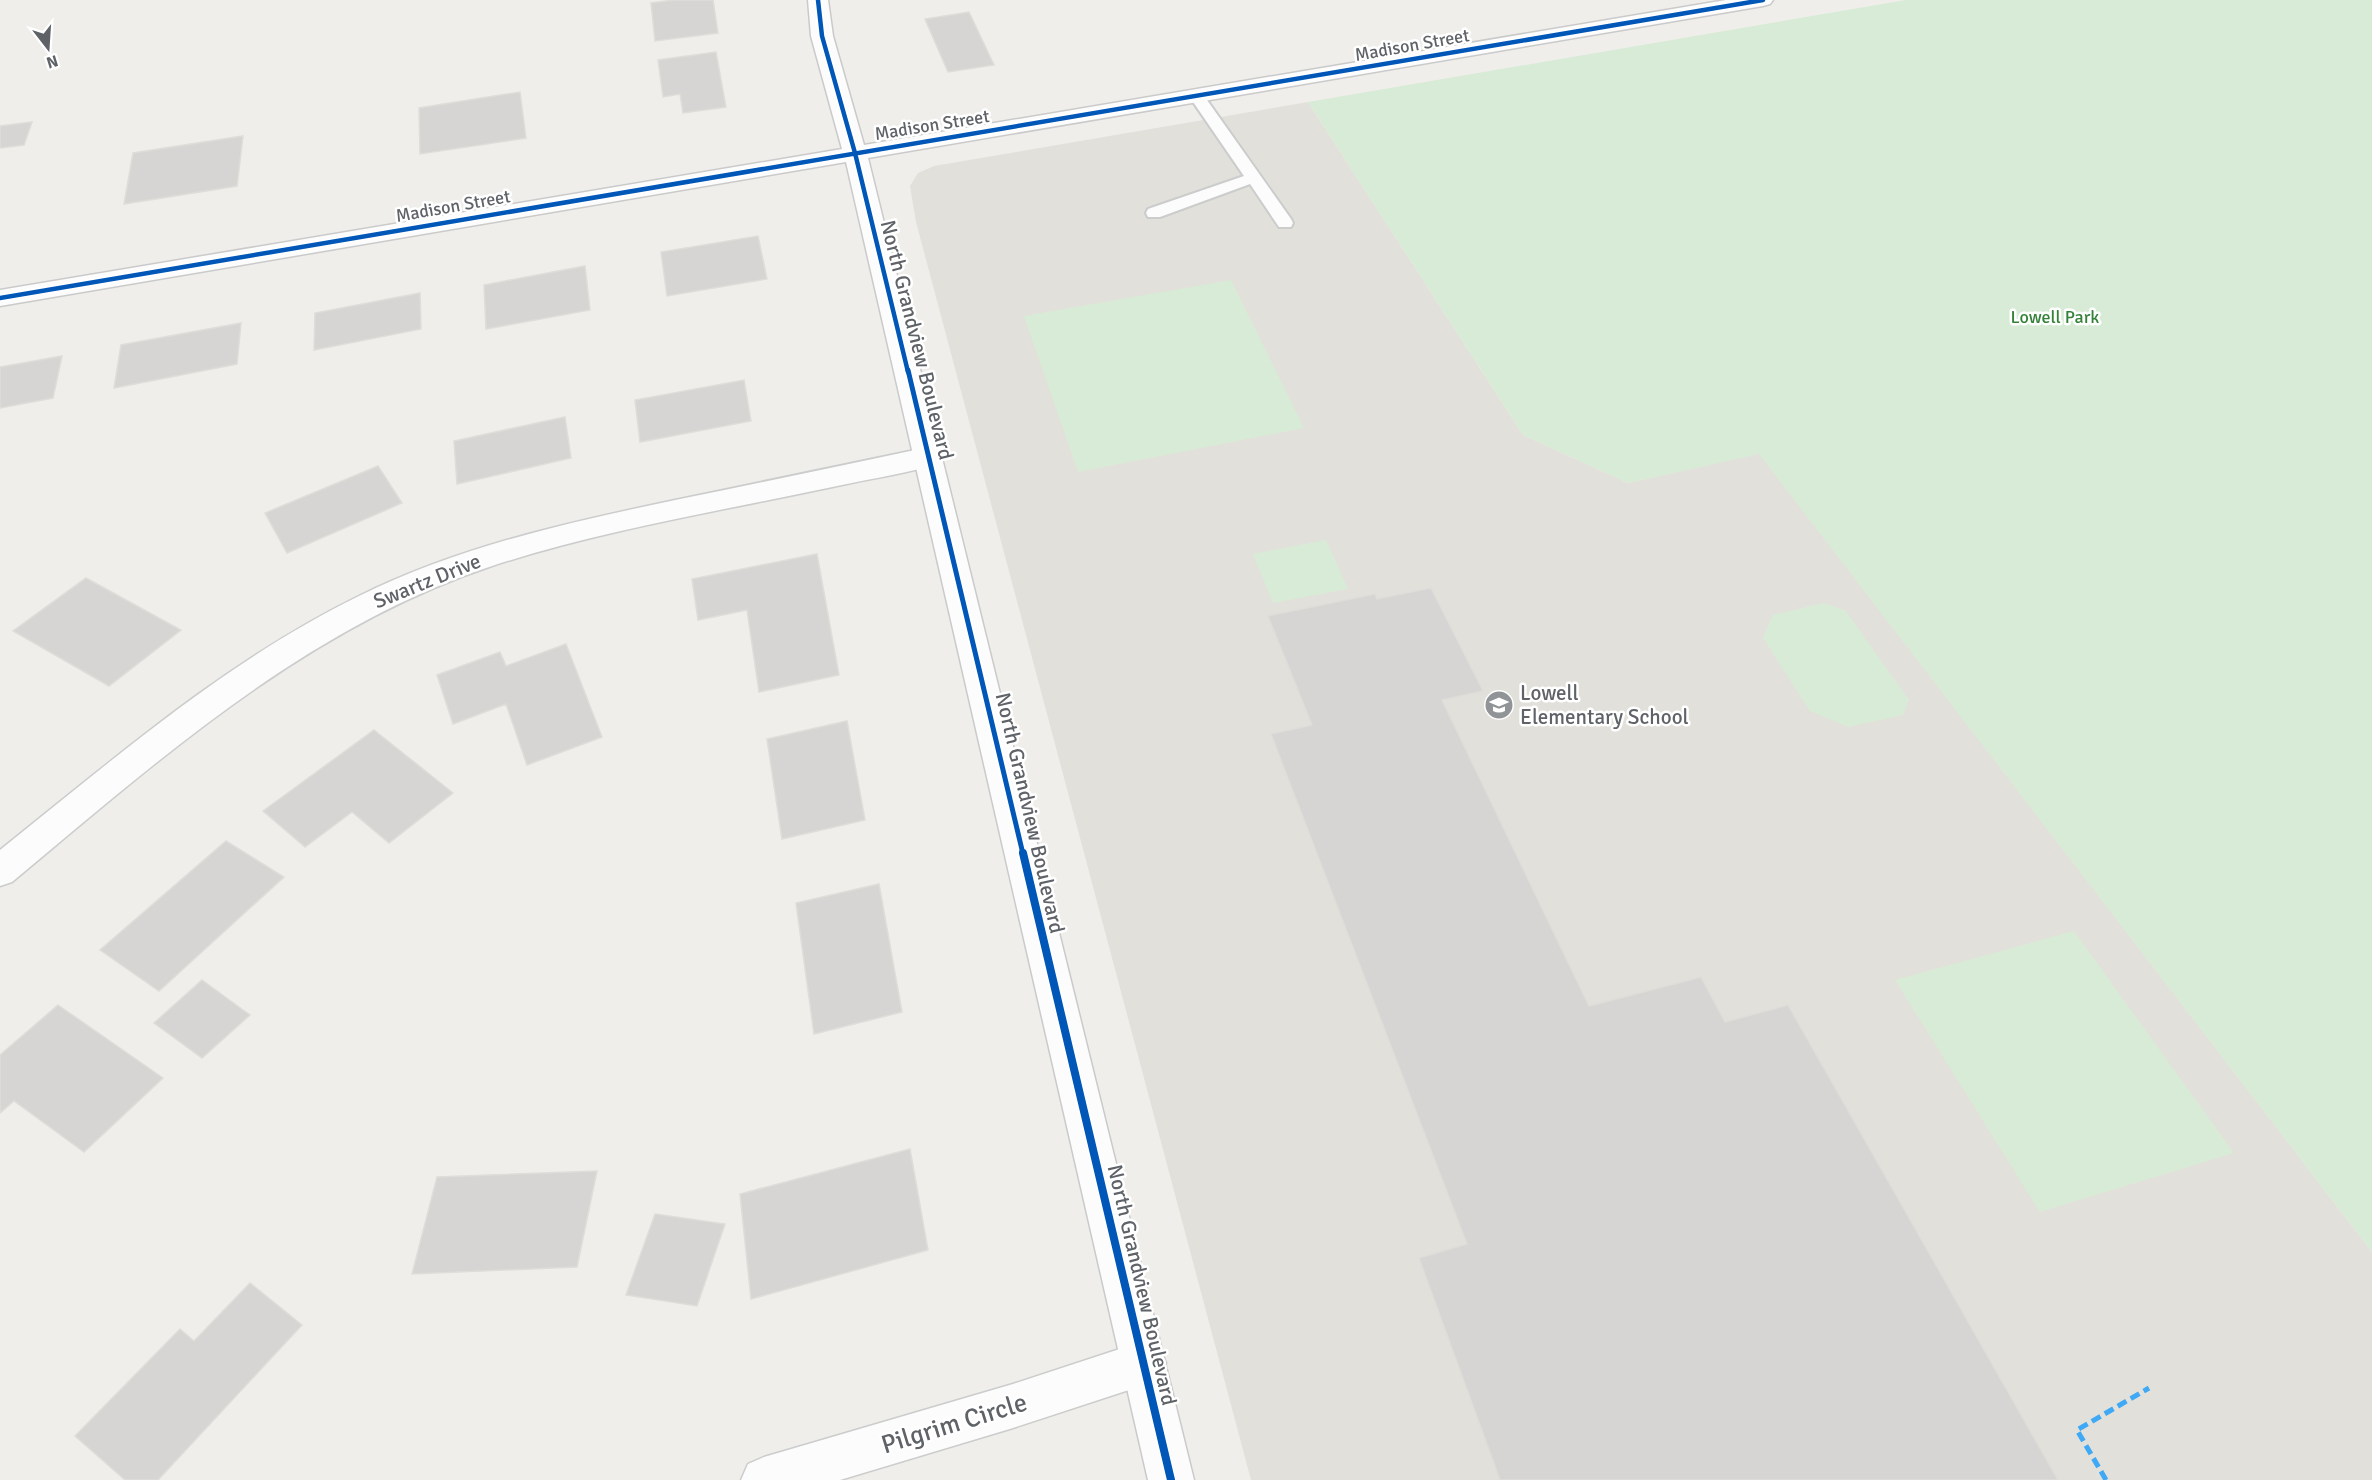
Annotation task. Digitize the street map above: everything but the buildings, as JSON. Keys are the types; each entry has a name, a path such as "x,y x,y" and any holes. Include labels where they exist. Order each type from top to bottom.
{"street":[{"name":"North Grandview Boulevard","path":"818,0 822,36 855,153 929,457 1171,1480"},
{"name":"Madison Street","path":"0,298 1763,0"},
{"name":"Swartz Drive","path":"0,871 145,754 253,673 344,617 422,580 507,549 565,534 929,457"},
{"name":"Pilgrim Circle","path":"764,1480 1013,1406 1144,1363"}],"lane":[{"path":"1197,96 1285,223"},
{"path":"1154,213 1253,178"}],"shaded area":[{"name":"Lowell Elementary School","path":"1308,102 1523,435 1628,483 1759,453 2372,1252 2372,1480 1251,1480 916,222 910,186 918,173 934,166"}],"green space":[{"name":"Lowell Park","path":"1906,0 2372,0 2372,1252 1759,454 1628,483 1523,435 1308,102"},
{"path":"1231,280 1304,428 1078,472 1024,316"},
{"path":"1326,540 1348,589 1273,603 1253,554"},
{"path":"1824,603 1845,610 1909,700 1903,715 1848,727 1810,711 1763,638 1773,615"},
{"path":"2074,931 2234,1153 2040,1212 1895,980"}],"marked path":[{"path":"2106,1480 2077,1430 2149,1388"}],"cycle path":[{"path":"818,0 822,36 855,153 929,457 1171,1480"},
{"path":"0,298 1763,0"}],"place":[{"name":"Lowell Elementary School","path":"1499,705"}]}
